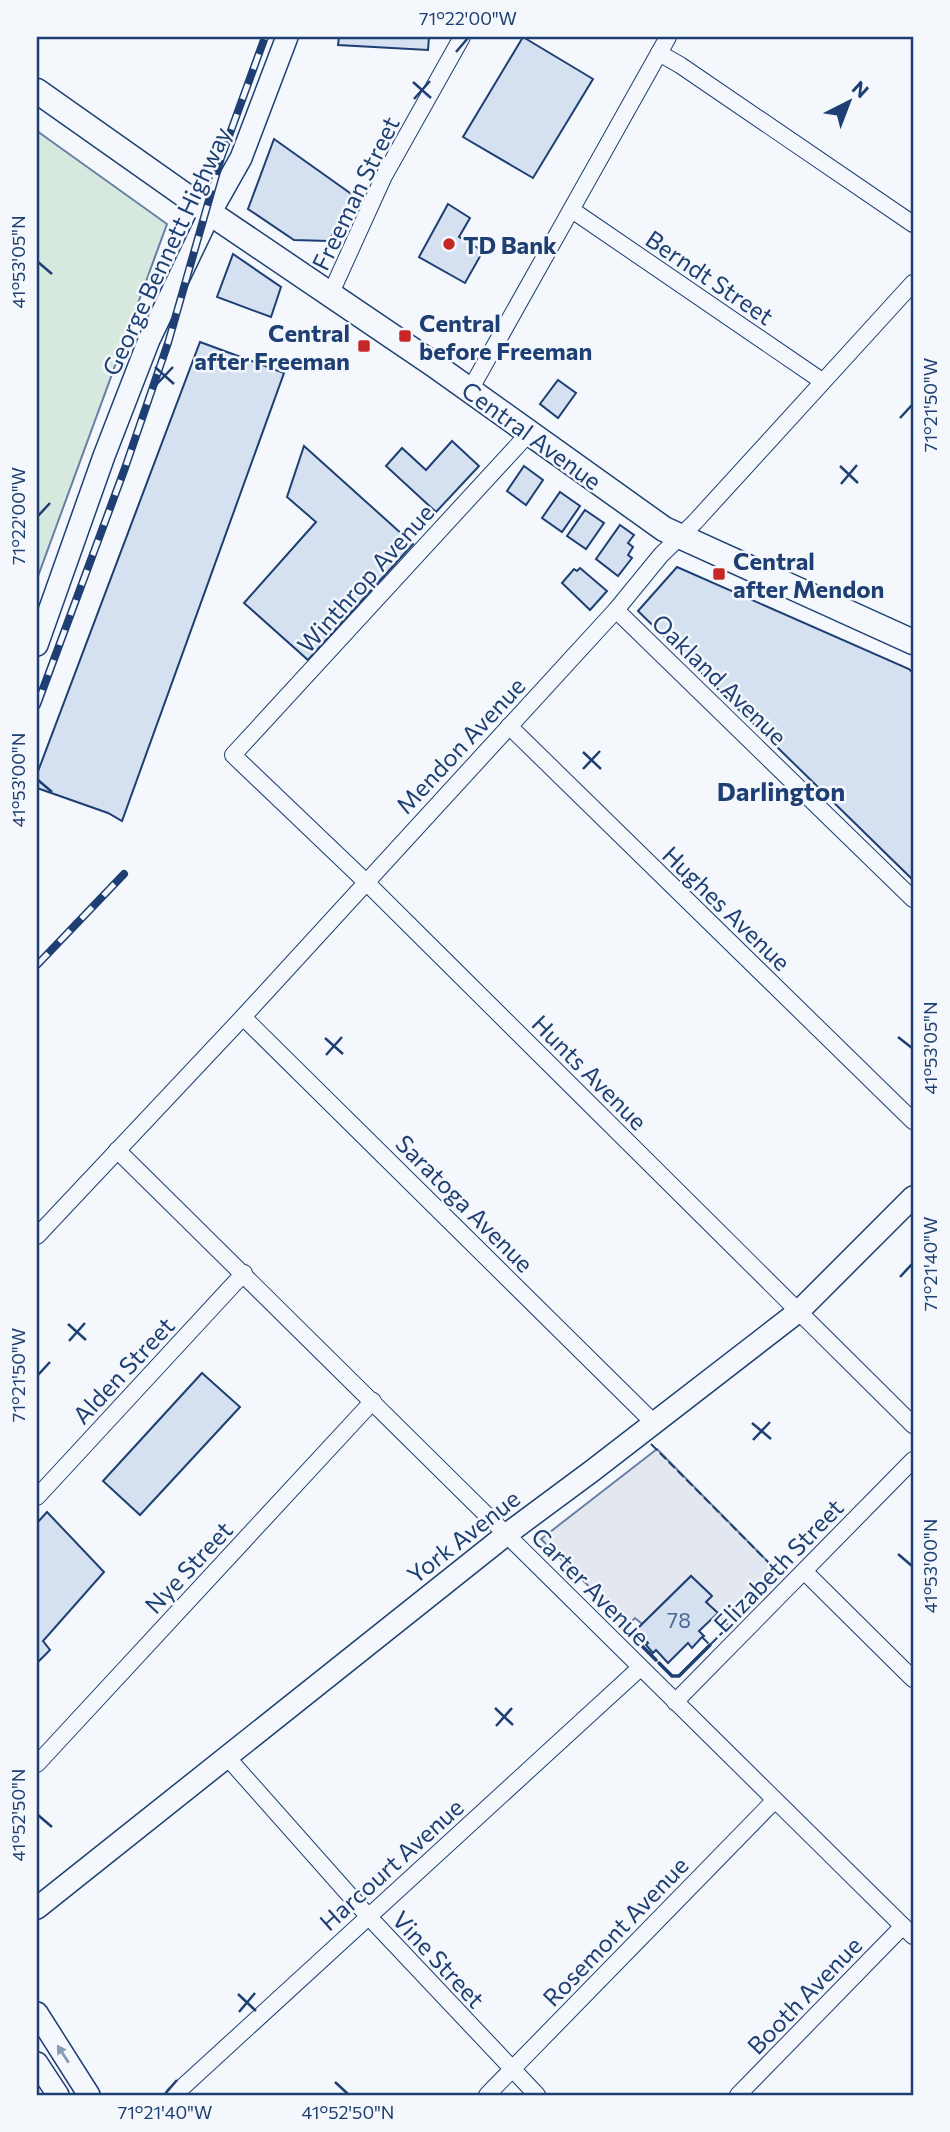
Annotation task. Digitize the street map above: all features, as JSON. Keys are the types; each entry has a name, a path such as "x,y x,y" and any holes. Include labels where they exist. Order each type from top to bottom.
{"main road":[{"name":"Central Avenue","path":"37,91 530,432 636,511 679,537 909,644"}],"street":[{"name":"George Bennett Highway","path":"37,645 104,456 149,340 210,213 241,158 287,37"},
{"name":"Freeman Street","path":"330,295 384,176 461,37"},
{"path":"470,390 668,37"},
{"path":"659,52 913,224"},
{"name":"Berndt Street","path":"572,210 822,381"},
{"name":"Mendon Avenue","path":"37,1236 243,1017 913,282"},
{"name":"Winthrop Avenue","path":"233,755 530,432"},
{"name":"Oakland Avenue","path":"616,610 913,899"},
{"name":"Hughes Avenue","path":"509,726 913,1121"},
{"name":"Hunts Avenue","path":"233,755 366,882 913,1425"},
{"name":"Saratoga Avenue","path":"243,1017 654,1423"},
{"name":"Carter Avenue","path":"117,1150 908,1931"},
{"name":"York Avenue","path":"37,1908 508,1534 799,1311 913,1197"},
{"name":"Alden Street","path":"37,1497 244,1273"},
{"name":"Nye Street","path":"37,1764 373,1401"},
{"name":"Elizabeth Street","path":"675,1702 913,1460"},
{"path":"805,1572 913,1679"},
{"name":"Harcourt Avenue","path":"174,2095 640,1668"},
{"name":"Vine Street","path":"227,1757 368,1916 537,2095"},
{"name":"Rosemont Avenue","path":"487,2095 775,1800"},
{"name":"Booth Avenue","path":"738,2095 908,1931"},
{"path":"37,2013 89,2095"},
{"path":"37,2063 58,2095"}],"shaded area":[{"path":"37,131 167,224 37,579"},
{"path":"657,1449 781,1575 729,1626 706,1602 711,1595 691,1576 642,1624 635,1618 628,1625 541,1539"}],"building":[{"path":"339,37 429,37 428,50 338,45"},
{"path":"523,37 593,79 533,178 463,137"},
{"path":"274,139 357,198 328,241 294,240 248,209"},
{"name":"TD Bank","path":"448,204 470,218 459,237 483,251 465,283 419,257"},
{"path":"233,254 281,287 271,317 217,297"},
{"path":"200,342 284,373 122,821 108,813 37,788 37,774"},
{"path":"558,380 576,393 558,418 540,404"},
{"path":"452,441 479,466 436,512 386,466 402,448 426,470"},
{"path":"304,446 413,544 308,660 244,603 316,522 287,497"},
{"path":"524,466 543,480 526,505 507,491"},
{"path":"560,492 580,506 562,532 542,518"},
{"path":"585,510 604,523 586,549 567,536"},
{"path":"620,525 634,535 628,543 633,547 628,555 632,558 618,576 596,559"},
{"path":"677,567 913,673 913,880 638,611"},
{"path":"580,568 607,591 590,610 562,583 574,569 577,571"},
{"path":"202,1373 240,1407 140,1515 103,1481"},
{"path":"47,1512 104,1572 43,1641 50,1650 37,1663 37,1523"},
{"path":"691,1576 712,1596 706,1602 718,1613 699,1631 704,1636 692,1648 688,1643 668,1663 656,1650 653,1653 636,1630"}],"railway":[{"path":"37,705 125,468 168,343 221,158 265,37"},
{"path":"37,965 124,874"}],"fence":[{"path":"651,1444 781,1575"},
{"path":"702,1637 710,1645 729,1626 716,1614"}],"wall":[{"path":"624,1628 636,1640"},
{"path":"639,1643 656,1660"},
{"path":"659,1663 672,1676 679,1676 710,1645"}],"place":[{"name":"TD Bank","path":"449,244"},
{"name":"Central before Freeman","path":"405,336"},
{"name":"Central after Freeman","path":"364,346"},
{"name":"Central after Mendon","path":"719,574"}],"district":[{"name":"Darlington","path":"781,790"}]}
